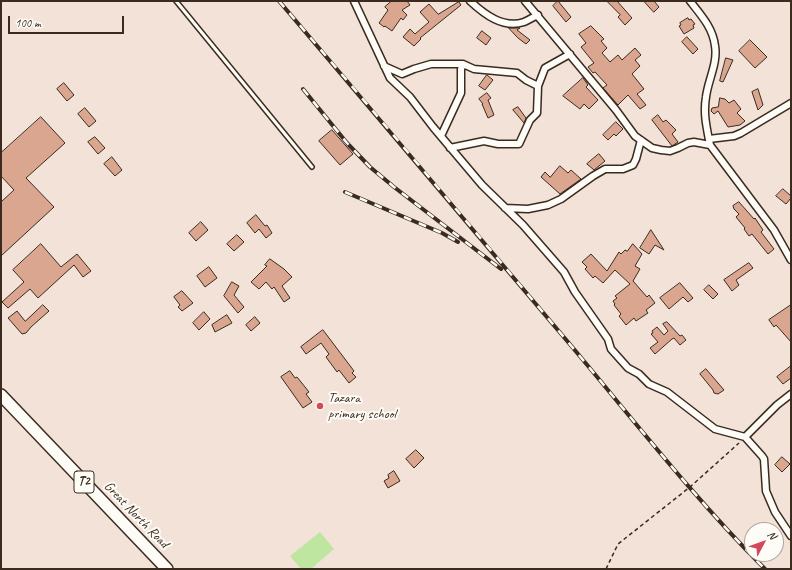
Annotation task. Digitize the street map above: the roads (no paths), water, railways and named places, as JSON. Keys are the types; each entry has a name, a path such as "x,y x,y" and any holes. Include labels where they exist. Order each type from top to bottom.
{"highway":[{"name":"Great North Road","path":"1,395 167,569"}],"street":[{"path":"354,1 390,78 410,97 450,148 482,185 523,225 564,272 575,292 608,339 611,349 628,368 639,374 650,385 671,394 715,429 745,437 764,459 766,491 775,512 791,536"},
{"path":"470,1 480,10 502,24 522,23 538,15"},
{"path":"525,1 636,136 652,148 670,151 688,143 709,142 741,134 791,103"},
{"path":"690,1 710,28 716,47 704,108 709,142 774,230 791,260"},
{"path":"450,148 484,141 498,144 518,144 530,120 537,113 538,86 545,68 570,54"},
{"path":"384,66 402,74 431,64 463,64 474,69 517,72 526,80 538,86"},
{"path":"441,136 461,93 461,69 463,64"},
{"path":"506,208 528,208 548,205 561,199 605,169 623,169 633,165 641,140"},
{"path":"745,437 777,405 791,394"}],"lane":[{"path":"176,1 312,167"}],"railway":[{"path":"279,1 688,486 765,569"},
{"path":"303,89 347,143 370,167 501,269"},
{"path":"345,192 442,233 458,242"}],"place":[{"name":"Tazara primary school","path":"320,406"}]}
